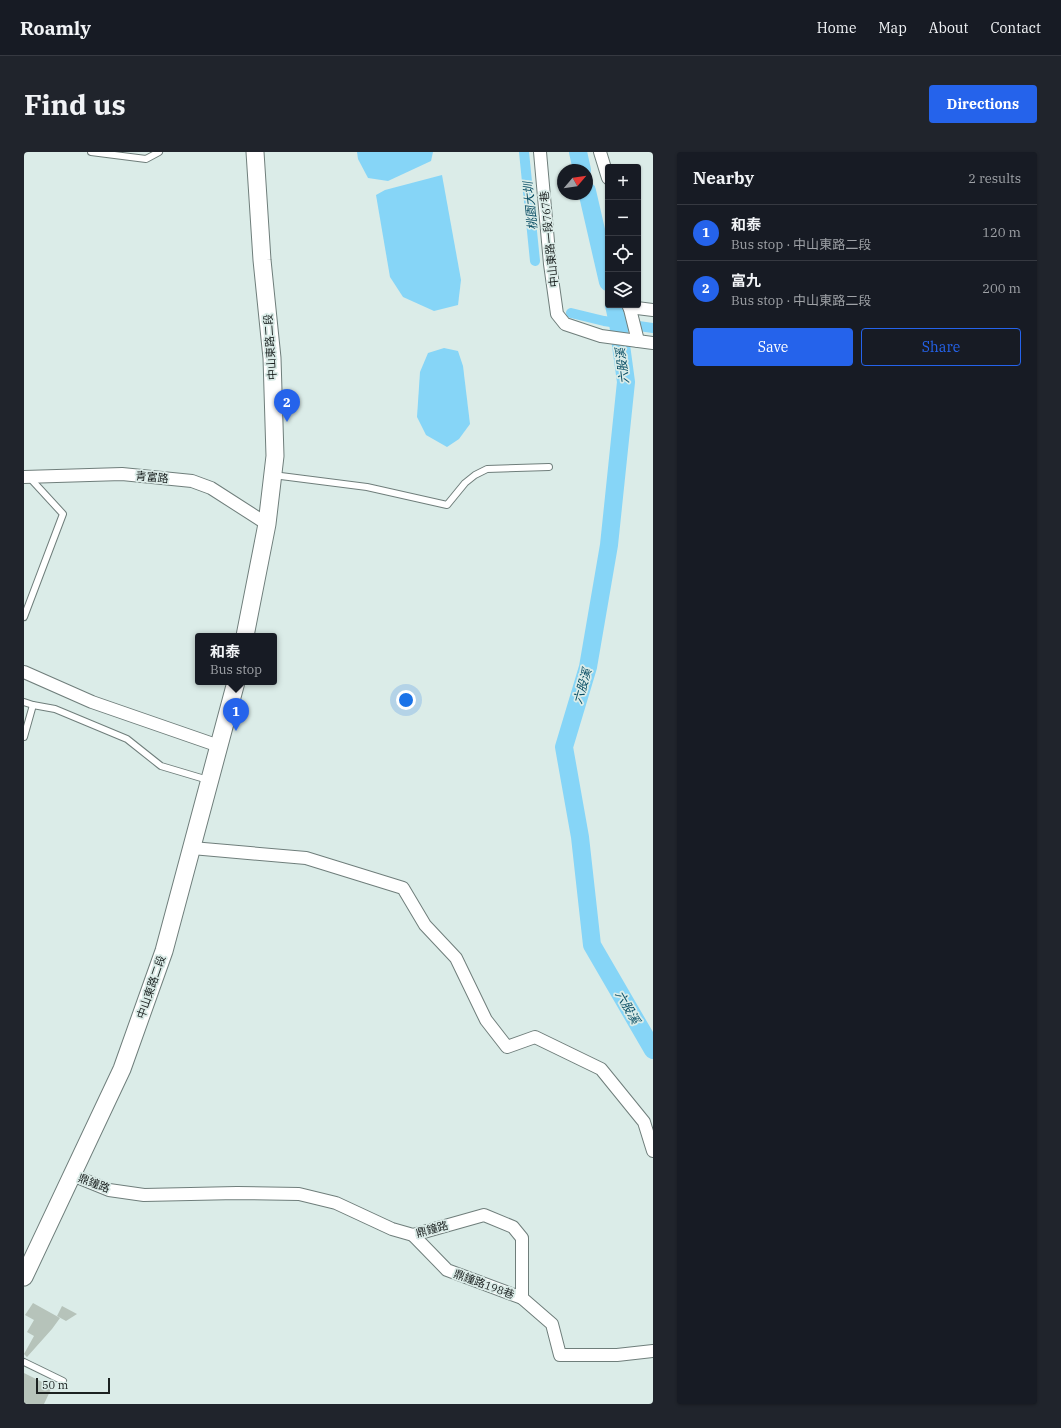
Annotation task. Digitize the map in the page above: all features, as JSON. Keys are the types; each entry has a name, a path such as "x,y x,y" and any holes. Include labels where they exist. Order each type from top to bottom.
{"main road":[{"name":"中山東路二段","path":"246,633 267,524 275,456 272,358 262,260 255,152"},
{"name":"中山東路二段","path":"24,1277 122,1069 149,995 164,951 235,685"}],"street":[{"name":"中山東路一段767巷","path":"540,152 550,264 557,314 564,324 602,336 638,341"},
{"path":"600,152 605,168"},
{"path":"630,308 638,341 653,343"},
{"path":"641,308 653,310"},
{"name":"青富路","path":"26,477 122,474 192,480 211,488 267,524"},
{"path":"24,672 92,702 219,746"},
{"path":"192,848 306,858 403,888 425,925 456,958 486,1020 507,1047 535,1037 601,1070 644,1122 653,1151"},
{"name":"鼎鐘路","path":"72,1175 109,1190 144,1195 237,1193 299,1194 336,1203 392,1229 413,1235 484,1215 513,1227 522,1238 522,1298"},
{"name":"鼎鐘路198巷","path":"413,1235 448,1270 522,1298"},
{"path":"522,1298 552,1324 560,1355 617,1355 653,1351"}],"lane":[{"path":"91,152 146,159 159,152"},
{"path":"273,475 367,487 447,505 465,483 475,475 487,469 549,467"},
{"path":"24,617 63,514 26,477"},
{"path":"24,702 33,706 55,709 127,739 162,766 211,780"},
{"path":"24,737 33,706"},
{"path":"24,1362 63,1380"}],"water":[{"path":"357,152 433,152 431,161 388,181 368,178 358,159"},
{"path":"442,175 461,280 458,305 434,311 403,297 390,277 376,195 385,190"},
{"path":"444,348 458,351 463,366 470,424 459,439 447,447 426,435 417,417 420,372 428,353"}],"building":[{"path":"33,1303 60,1318 27,1357 24,1354 34,1336 27,1332 34,1320 25,1315"},
{"path":"62,1306 77,1314 66,1321 57,1316"},
{"path":"24,1373 52,1387 44,1404 24,1404"}],"waterway":[{"name":"桃園大圳","path":"524,152 535,261"},
{"name":"六股溪","path":"578,152 581,164"},
{"name":"六股溪","path":"589,200 606,272"},
{"name":"六股溪","path":"615,308 626,382 609,545 588,667 564,747 580,837 592,945 653,1050"},
{"name":"桃園大圳","path":"571,313 604,321 653,328"}],"place":[{"name":"富九","path":"287,422"},
{"name":"和泰","path":"236,731"}]}
